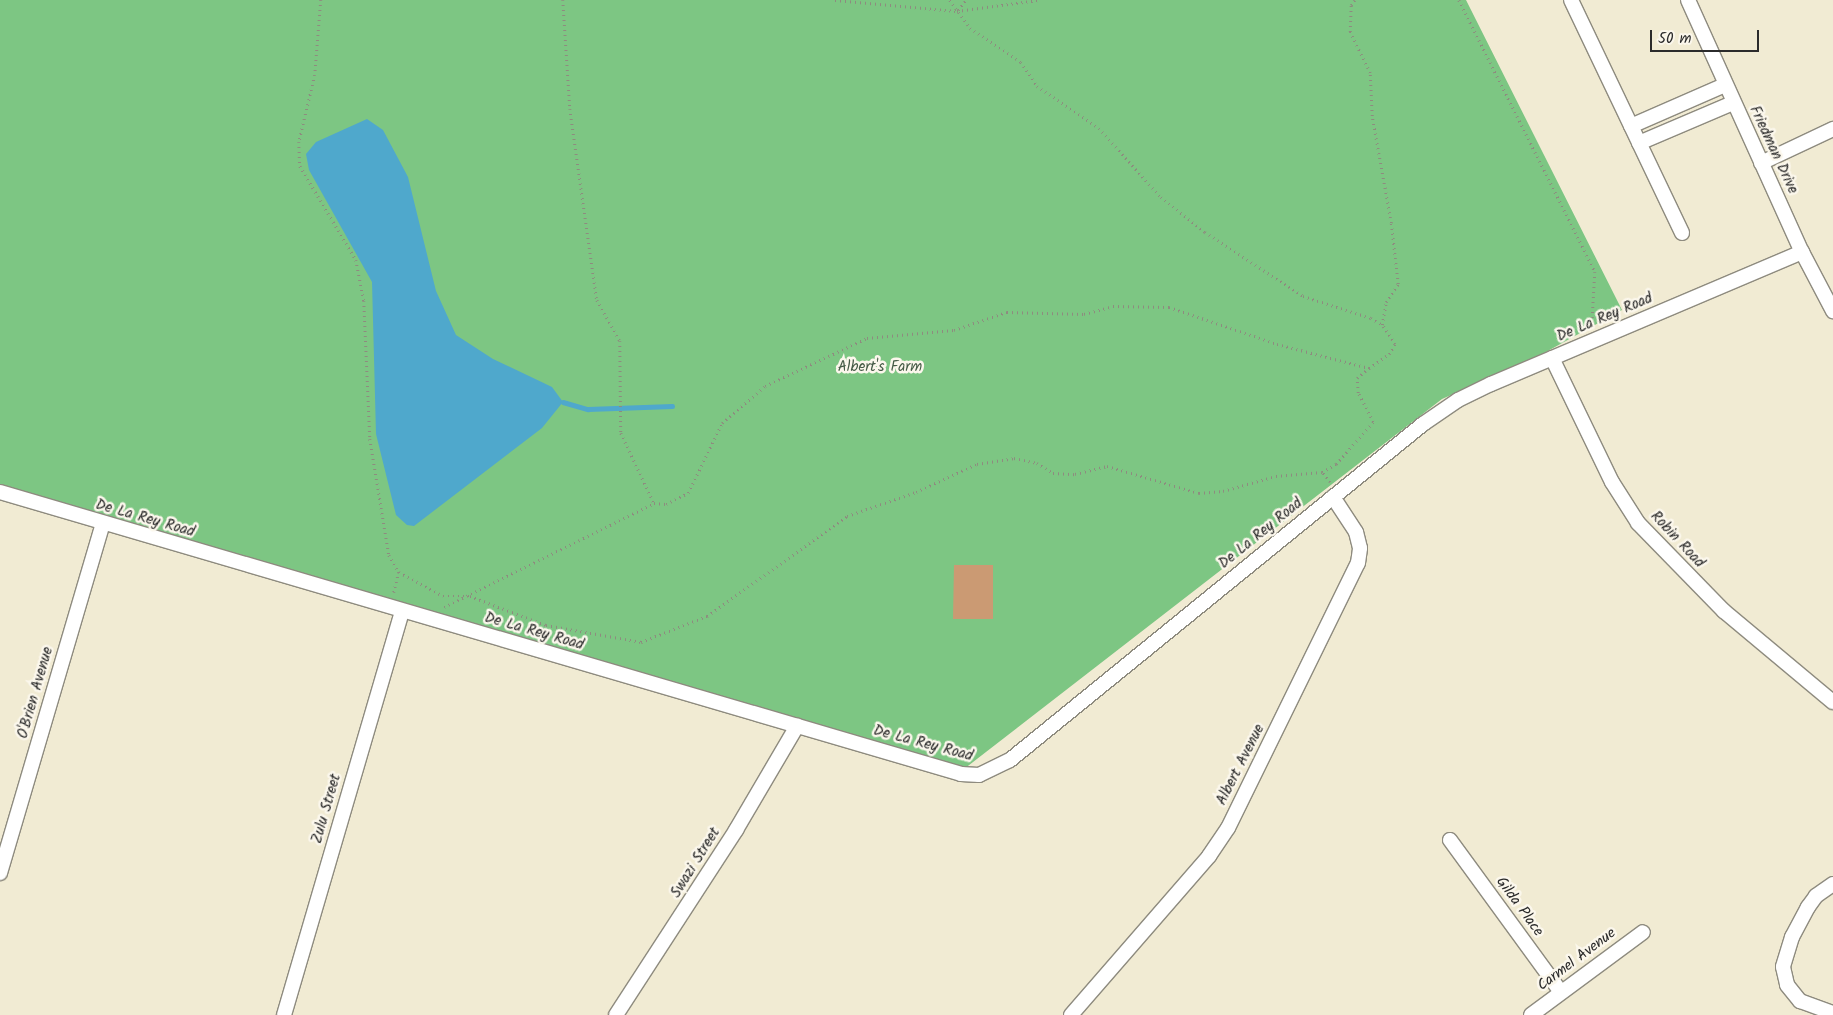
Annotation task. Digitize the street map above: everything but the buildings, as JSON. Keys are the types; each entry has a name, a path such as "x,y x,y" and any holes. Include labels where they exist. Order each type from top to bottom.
{"street":[{"path":"1571,0 1682,233"},
{"name":"Friedman Drive","path":"1688,0 1802,252 1833,311"},
{"path":"1631,126 1725,85"},
{"path":"1639,143 1733,103"},
{"path":"1660,113 1668,131"},
{"path":"1761,163 1833,129"},
{"name":"De La Rey Road","path":"0,492 961,774 989,773 1010,760 1423,424 1458,400 1802,252"},
{"name":"Robin Road","path":"1552,358 1612,482 1638,523 1724,611 1833,702"},
{"name":"Albert Avenue","path":"1071,1015 1209,856 1228,828 1358,563 1360,548 1356,532 1333,497"},
{"name":"O'Brien Avenue","path":"0,872 102,523"},
{"name":"Zulu Street","path":"284,1015 402,611"},
{"name":"Swazi Street","path":"616,1015 736,830 797,726"},
{"name":"Gilda Place","path":"1450,840 1561,992"},
{"path":"1833,884 1816,896 1808,907 1792,937 1783,967 1787,985 1800,1001 1833,1013"},
{"name":"Carmel Avenue","path":"1531,1015 1643,932"}],"path":[{"path":"321,0 314,75 299,142 300,166 356,260 364,301 370,439 389,555 399,572 444,596 470,596 546,625 640,642 707,616 848,516 916,492 977,464 1014,458 1037,463 1053,473 1075,474 1107,466 1199,493 1223,491 1276,476 1322,472 1336,464 1372,422 1358,393 1356,378 1390,354 1395,344 1382,326 1371,318 1303,296 1205,232 1161,197 1099,128 1037,86 1021,62 970,28 950,0"},
{"path":"563,0 570,109 598,300 620,341 622,433 654,503"},
{"path":"835,0 957,11 1038,0"},
{"path":"957,11 966,0"},
{"path":"1355,0 1351,5 1350,32 1370,73 1372,116 1391,223 1398,284 1386,302 1382,326"},
{"path":"1459,0 1595,272 1591,322 1598,339"},
{"path":"421,617 470,596 654,503 666,504 688,493 722,423 765,386 867,338 954,330 1008,312 1084,314 1112,306 1170,307 1278,344 1369,368"},
{"path":"1322,472 1331,484 1333,497"},
{"path":"399,572 393,589 402,611"}],"green space":[{"name":"Albert's Farm","path":"0,0 1466,0 1622,310 1535,358 1442,399 964,769 0,487"}],"water":[{"path":"367,119 383,130 408,177 436,291 456,335 493,359 552,387 563,402 542,428 414,526 407,525 396,515 376,434 372,282 309,170 306,154 316,142"}],"waterway":[{"path":"563,402 588,409 672,406"}]}
